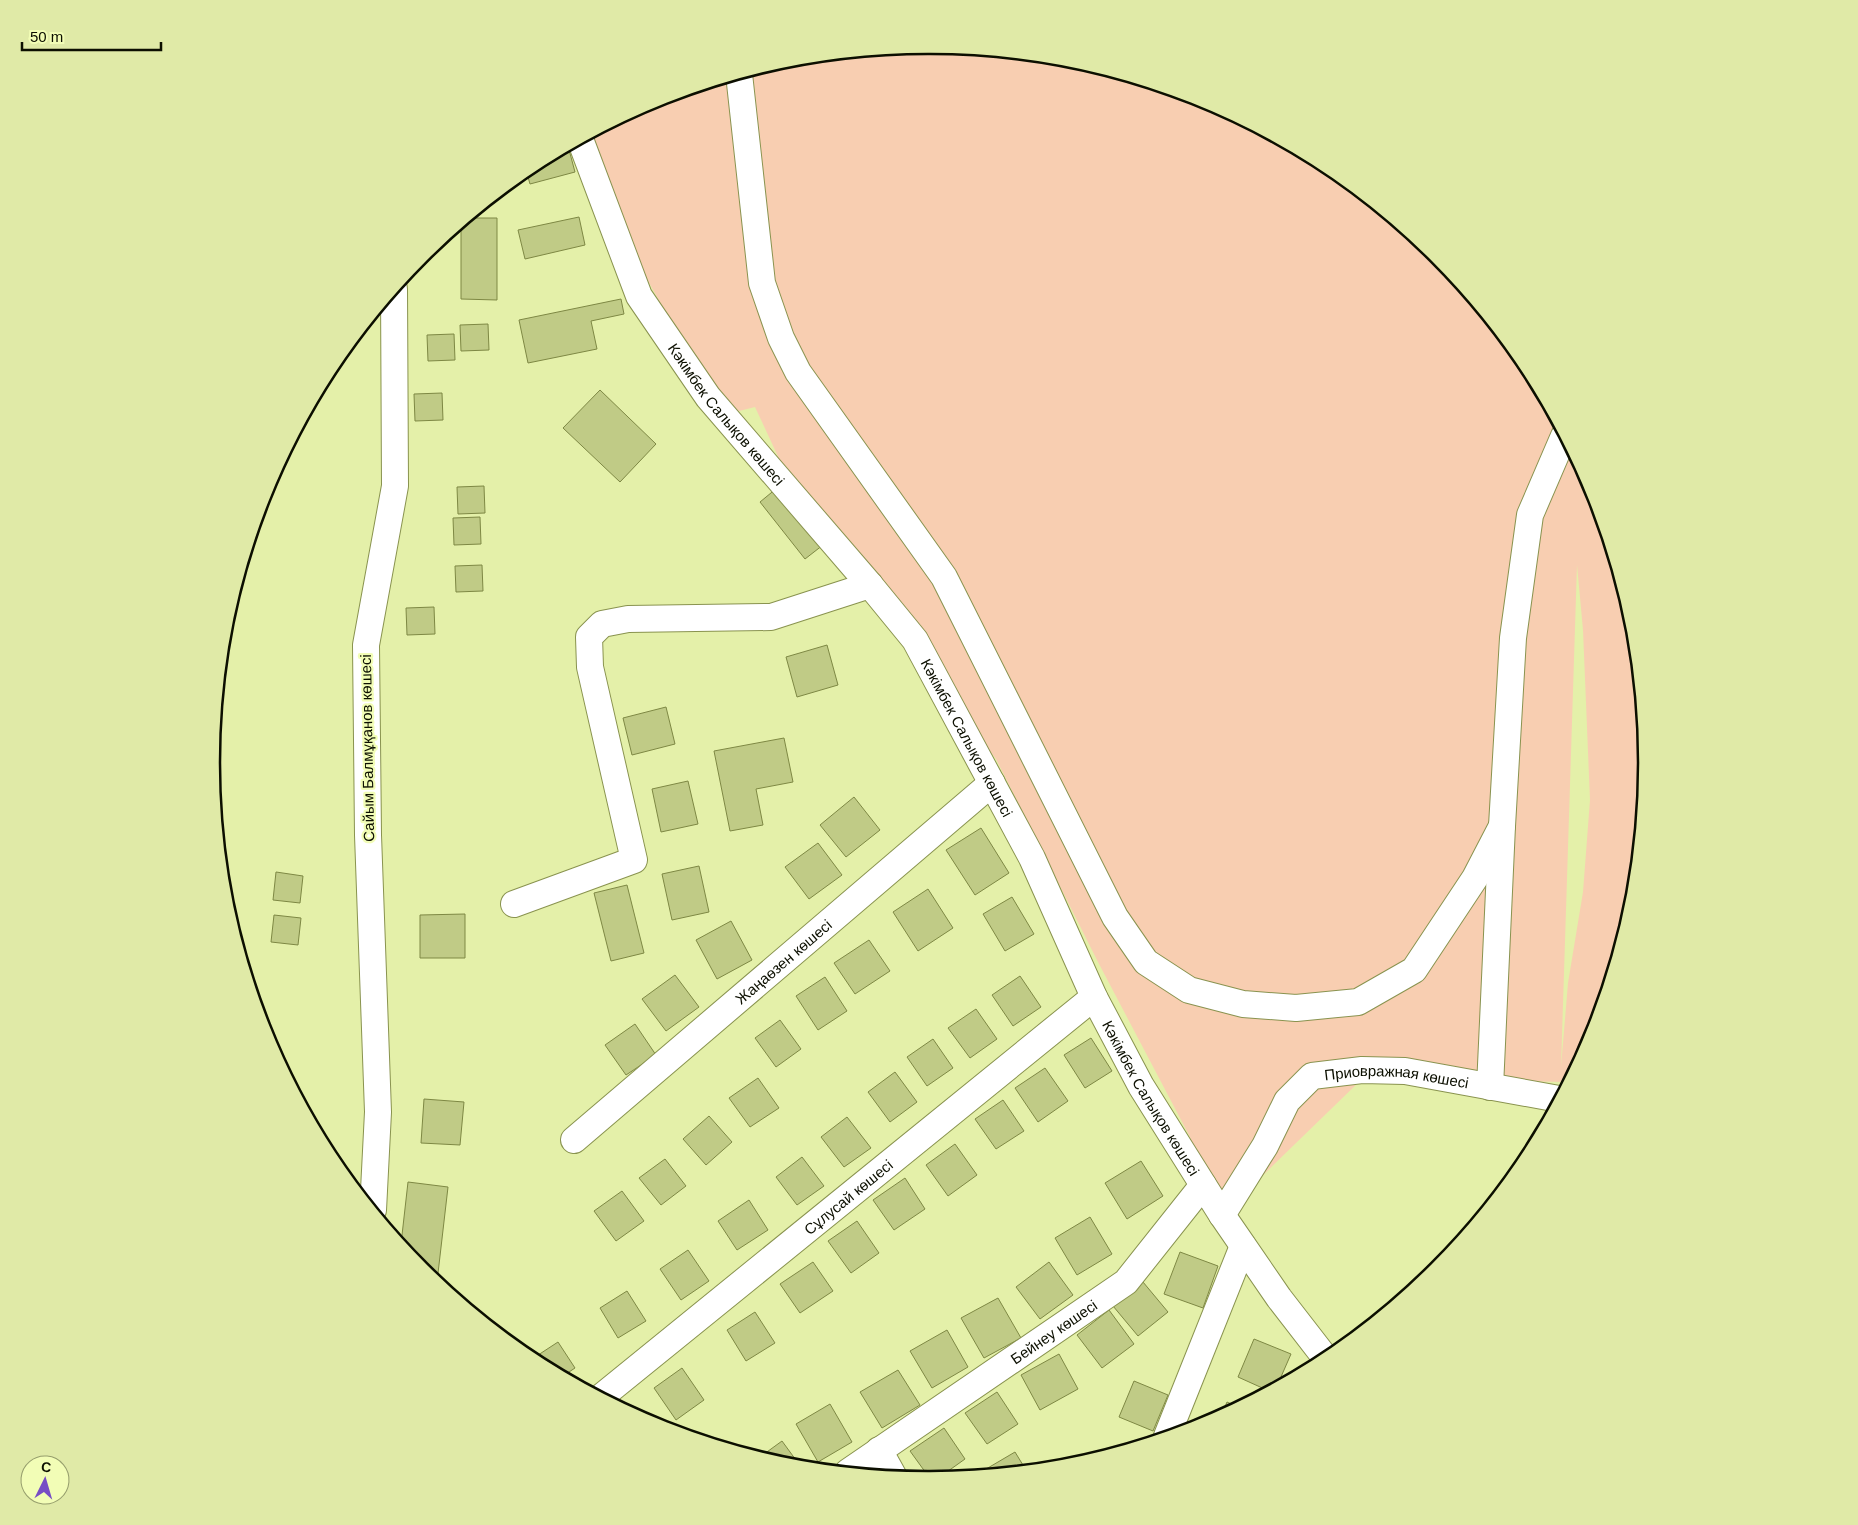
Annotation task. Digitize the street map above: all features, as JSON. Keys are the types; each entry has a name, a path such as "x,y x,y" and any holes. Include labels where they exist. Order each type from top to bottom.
{"street":[{"path":"740,80 762,284 781,338 798,372 944,577 1115,917 1146,962 1189,990 1243,1004 1296,1008 1358,1002 1414,970 1475,878 1502,826"},
{"name":"Кәкімбек Салықов көшесі","path":"582,145 639,296 708,397 915,640 1032,858 1094,997 1141,1086 1222,1215 1279,1298 1322,1353"},
{"name":"Сайым Балмұқанов көшесі","path":"373,1202 378,1112 368,835 366,645 395,486 394,297"},
{"path":"1490,1086 1513,638 1530,514 1561,442"},
{"path":"514,904 634,860 590,667 589,637 602,624 628,619 771,617 870,585"},
{"name":"Жаңаөзен көшесі","path":"574,1140 992,783"},
{"name":"Сұлусай көшесі","path":"606,1393 1094,997"},
{"name":"Приовражная көшесі","path":"1222,1215 1265,1146 1287,1102 1312,1076 1362,1070 1405,1071 1553,1098"},
{"name":"Бейнеу көшесі","path":"855,1467 1126,1282 1203,1185"},
{"path":"1170,1429 1243,1246"},
{"path":"879,1450 891,1470"}],"shaded area":[{"path":"883,55 975,55 1067,67 1112,78 1157,91 1242,127 1323,173 1360,200 1430,261 1462,295 1491,331 1543,408 1565,449 1584,491 1614,579 1632,670 1638,762 1632,855 1614,946 1584,1034 1562,1082 1362,1079 1222,1215 1203,1185 1190,1137 1098,962 996,759 801,506 755,407 723,415 605,204 586,143 658,108 701,91 791,67","holes":["1577,565 1583,630 1590,800 1583,892 1568,983 1561,1067"]}],"building":[{"path":"570,152 575,172 530,184 528,178"},
{"path":"579,217 585,245 525,259 518,230"},
{"path":"476,218 497,218 497,300 461,299 461,231"},
{"path":"621,299 624,314 591,321 597,349 528,363 519,320"},
{"path":"488,324 489,350 461,351 460,325"},
{"path":"454,334 455,360 428,361 427,335"},
{"path":"600,390 656,444 620,482 563,428"},
{"path":"442,393 443,420 415,421 414,394"},
{"path":"484,486 485,513 458,514 457,487"},
{"path":"777,488 823,545 805,559 760,502"},
{"path":"480,517 481,544 454,545 453,518"},
{"path":"482,565 483,591 456,592 455,566"},
{"path":"434,607 435,634 407,635 406,608"},
{"path":"827,645 838,685 797,697 786,657"},
{"path":"666,707 675,744 632,755 623,718"},
{"path":"784,738 793,782 756,789 763,825 730,831 714,751"},
{"path":"688,781 698,824 661,832 652,789"},
{"path":"854,797 880,830 846,857 820,825"},
{"path":"981,828 1009,873 975,895 946,850"},
{"path":"818,843 842,875 809,899 785,867"},
{"path":"699,866 709,912 672,920 662,874"},
{"path":"276,872 303,876 300,903 273,900"},
{"path":"627,885 644,953 611,961 594,893"},
{"path":"928,889 953,928 918,951 893,912"},
{"path":"1012,897 1034,934 1005,951 983,914"},
{"path":"465,914 465,958 420,958 420,915"},
{"path":"274,915 301,918 298,945 271,942"},
{"path":"731,921 752,960 717,979 696,940"},
{"path":"869,940 890,971 855,994 834,963"},
{"path":"675,975 699,1007 666,1031 642,999"},
{"path":"1020,976 1041,1007 1013,1026 992,995"},
{"path":"825,977 847,1011 818,1030 796,996"},
{"path":"976,1009 997,1039 970,1058 948,1028"},
{"path":"780,1020 801,1049 776,1067 755,1038"},
{"path":"635,1024 656,1055 626,1075 605,1045"},
{"path":"1091,1038 1112,1071 1085,1088 1064,1055"},
{"path":"933,1039 953,1068 927,1086 907,1057"},
{"path":"1045,1068 1068,1101 1038,1122 1015,1088"},
{"path":"895,1072 917,1102 890,1122 868,1092"},
{"path":"758,1078 779,1108 750,1127 729,1098"},
{"path":"424,1099 464,1102 460,1145 421,1143"},
{"path":"1003,1100 1024,1131 996,1149 975,1119"},
{"path":"709,1116 732,1142 706,1165 683,1139"},
{"path":"847,1117 871,1148 844,1167 821,1137"},
{"path":"955,1144 977,1175 948,1196 926,1165"},
{"path":"802,1157 824,1186 797,1205 776,1177"},
{"path":"665,1159 686,1186 661,1205 639,1178"},
{"path":"1141,1161 1163,1196 1127,1219 1105,1183"},
{"path":"905,1178 925,1209 894,1230 873,1200"},
{"path":"408,1182 448,1187 438,1273 402,1236"},
{"path":"622,1191 644,1221 616,1241 594,1211"},
{"path":"749,1200 768,1230 737,1250 718,1221"},
{"path":"1090,1217 1112,1254 1077,1275 1055,1238"},
{"path":"857,1221 879,1253 851,1273 828,1241"},
{"path":"688,1250 709,1281 681,1300 660,1269"},
{"path":"1180,1252 1218,1266 1203,1308 1164,1294"},
{"path":"813,1262 833,1291 800,1313 780,1284"},
{"path":"1049,1262 1073,1295 1040,1319 1016,1287"},
{"path":"1143,1282 1168,1312 1138,1336 1113,1306"},
{"path":"627,1291 646,1321 618,1338 600,1308"},
{"path":"998,1298 1021,1338 984,1358 961,1318"},
{"path":"1109,1310 1134,1344 1102,1368 1077,1335"},
{"path":"755,1312 775,1343 746,1361 727,1330"},
{"path":"947,1330 968,1367 932,1388 910,1351"},
{"path":"1254,1339 1291,1354 1281,1377 1261,1388 1238,1377"},
{"path":"558,1342 575,1368 569,1372 539,1354"},
{"path":"1059,1354 1078,1389 1040,1410 1021,1375"},
{"path":"682,1368 704,1400 676,1420 654,1388"},
{"path":"898,1370 920,1405 882,1428 860,1392"},
{"path":"1134,1381 1168,1395 1153,1431 1119,1417"},
{"path":"997,1392 1018,1424 987,1444 965,1413"},
{"path":"830,1404 852,1442 818,1462 796,1424"},
{"path":"944,1428 965,1459 949,1471 924,1471 910,1451"},
{"path":"782,1441 795,1459 791,1458 767,1452"},
{"path":"1015,1452 1023,1465 1022,1465 986,1469"}]}
